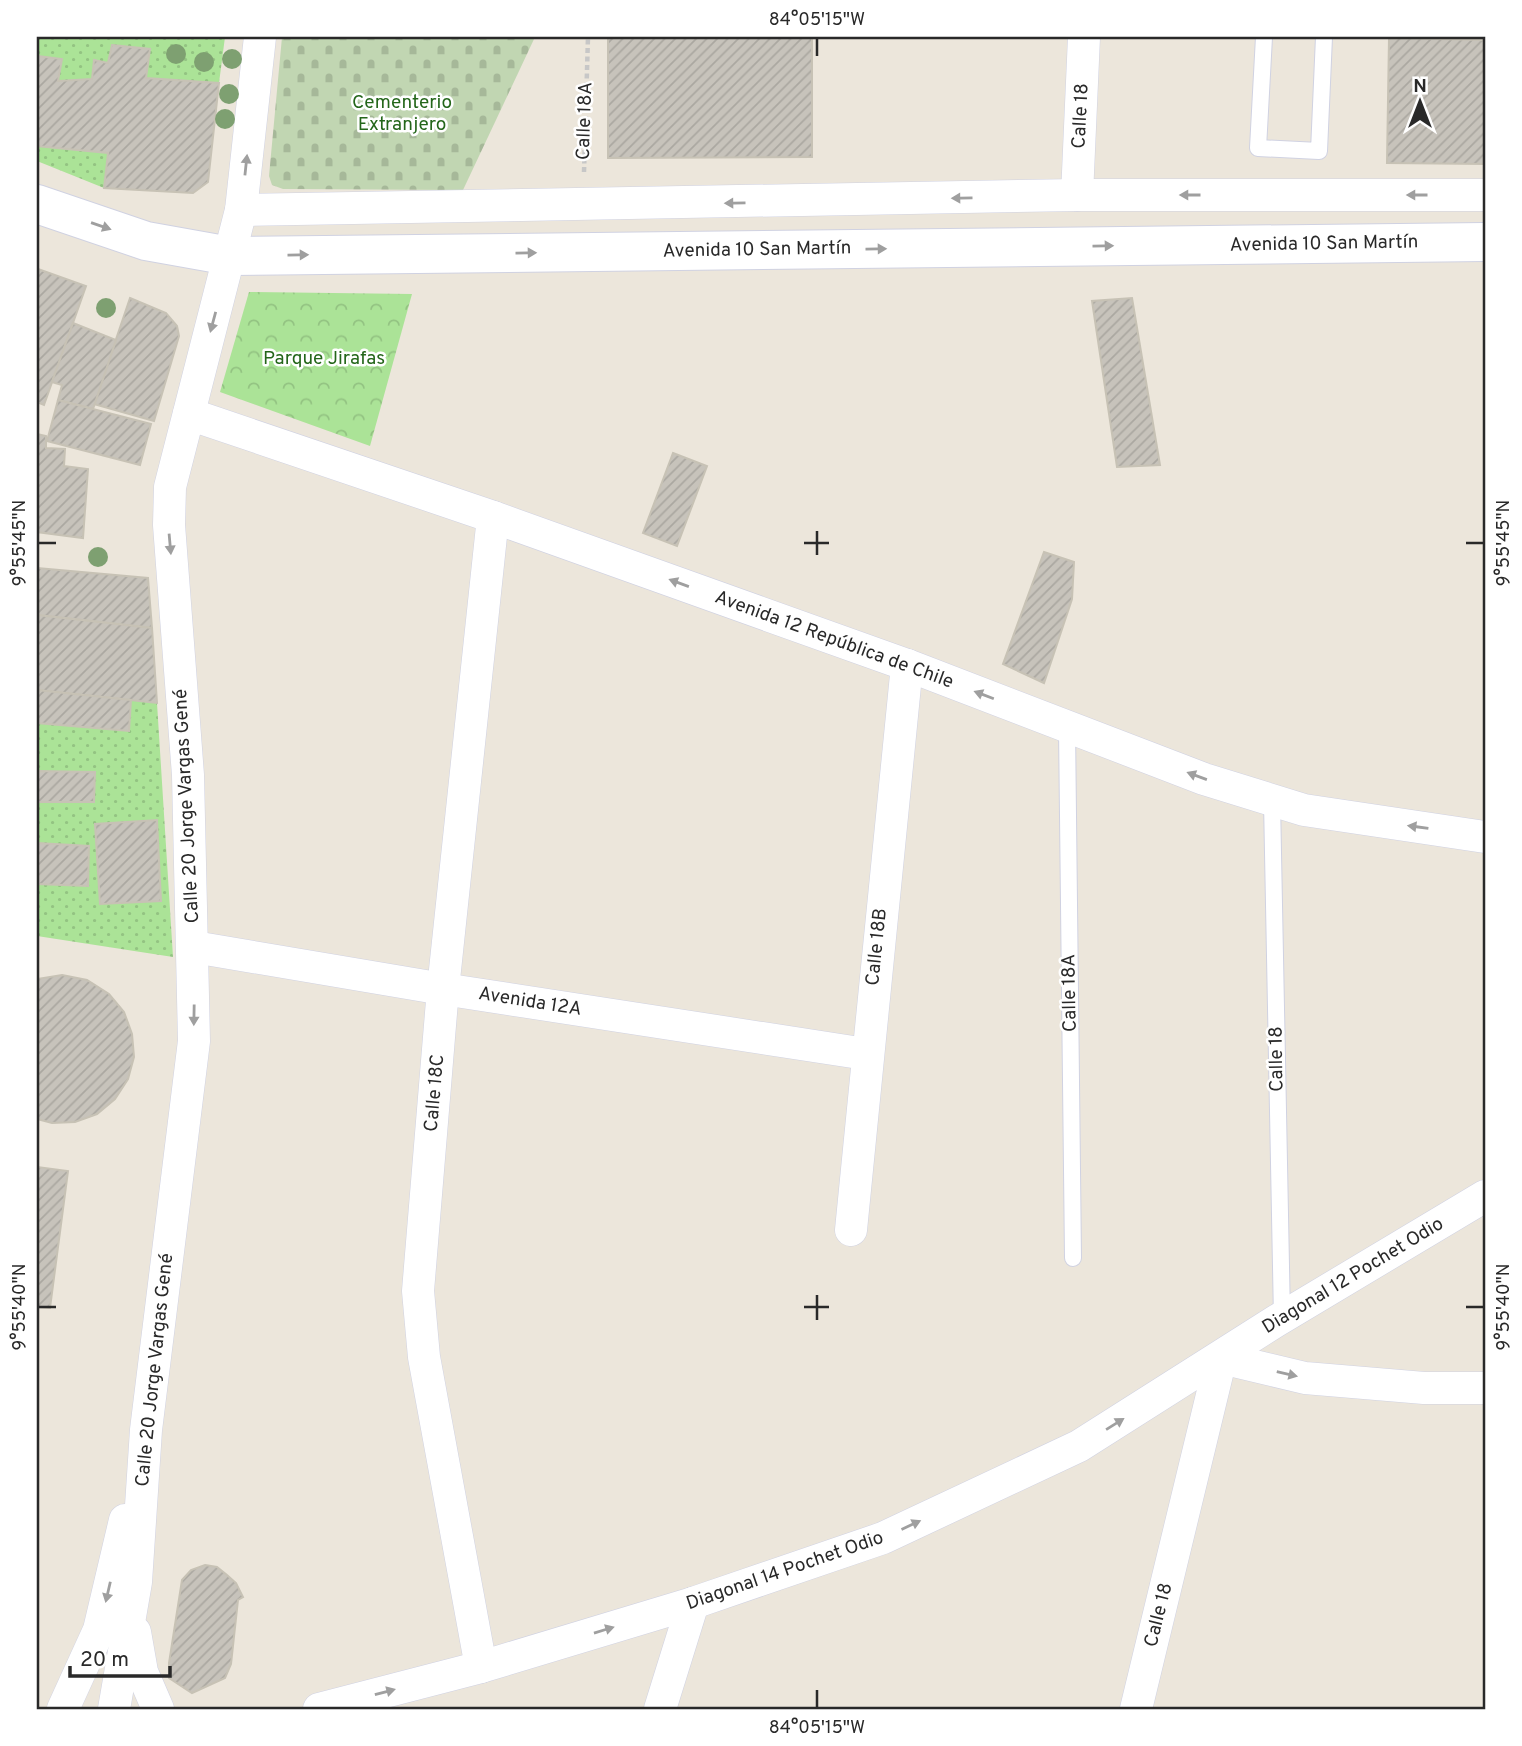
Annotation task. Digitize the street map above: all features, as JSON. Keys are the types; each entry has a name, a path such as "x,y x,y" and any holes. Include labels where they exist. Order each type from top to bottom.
{"street":[{"name":"Calle 20 Jorge Vargas Gené","path":"158,1709 150,1697 135,1641 136,1582 146,1430 194,1041 194,947 188,775 169,525 170,487 241,210 260,37"},
{"name":"Calle 18","path":"1077,195 1084,37"},
{"path":"241,210 583,206 1077,195 1485,195"},
{"name":"Avenida 10 San Martín","path":"37,204 146,241 230,256 1485,242"},
{"name":"Avenida 12 República de Chile","path":"189,414 493,517 907,665 1204,779 1304,810 1485,837"},
{"name":"Calle 18C","path":"481,1667 424,1357 418,1291 443,989 493,517"},
{"name":"Calle 18B","path":"851,1230 866,1054 907,665"},
{"name":"Avenida 12A","path":"194,947 443,989 866,1054"},
{"name":"Diagonal 12 Pochet Odio","path":"1221,1358 1282,1318 1485,1196"},
{"path":"1221,1358 1305,1378 1424,1388 1485,1388"},
{"name":"Calle 18","path":"1136,1709 1221,1358"},
{"name":"Diagonal 14 Pochet Odio","path":"319,1709 481,1667 693,1603 883,1538 1079,1446 1221,1358"},
{"path":"62,1709 99,1630 146,1430"},
{"name":"Calle 20 Jorge Vargas Gené","path":"114,1709 136,1582"},
{"path":"660,1709 693,1603"}],"lane":[{"path":"1264,37 1258,148 1319,151 1324,37"},
{"name":"Calle 18A","path":"1067,727 1073,1258"},
{"name":"Calle 18","path":"1272,801 1282,1318"}],"path":[{"name":"Calle 18A","path":"583,206 588,37"}],"green space":[{"path":"37,37 225,37 219,83 146,78 149,49 112,45 108,63 92,79 58,81 61,59 37,56"},
{"name":"Cementerio Extranjero","path":"282,37 535,37 463,190 283,189 272,185 269,176"},
{"path":"37,146 108,153 104,188 37,161"},
{"name":"Parque Jirafas","path":"249,292 412,294 370,446 220,392"},
{"path":"131,700 157,703 173,957 37,936 37,884 88,886 89,847 37,843 37,802 94,802 95,773 37,771 37,723 129,731"}],"building":[{"path":"608,37 812,37 812,157 608,158"},
{"path":"1389,38 1485,40 1485,164 1387,163"},
{"path":"112,45 150,49 146,78 219,83 208,182 193,193 104,188 108,153 37,146 37,56 62,59 58,81 92,79 94,60 108,63"},
{"path":"38,269 86,286 44,405 37,402"},
{"path":"130,298 166,313 177,326 179,336 154,421 94,404"},
{"path":"1132,298 1160,465 1117,467 1092,301"},
{"path":"73,323 116,340 93,409 58,400 62,385 52,382"},
{"path":"58,400 151,424 140,465 47,441"},
{"path":"37,434 46,436 46,448 65,449 64,466 88,469 83,538 37,532"},
{"path":"673,453 707,466 677,546 643,533"},
{"path":"1044,552 1074,562 1072,599 1044,683 1003,664"},
{"path":"37,568 148,578 152,628 37,615"},
{"path":"37,615 152,628 157,703 37,690"},
{"path":"37,690 131,700 129,731 37,723"},
{"path":"37,771 95,772 94,802 37,802"},
{"path":"157,820 161,901 100,904 95,824"},
{"path":"37,843 89,846 88,886 37,884"},
{"path":"62,975 87,980 109,994 124,1012 132,1034 134,1057 128,1079 115,1099 97,1114 75,1122 52,1123 37,1119 37,979"},
{"path":"37,1167 68,1171 50,1308 37,1307"},
{"path":"205,1565 217,1567 227,1575 236,1583 243,1597 238,1600 231,1664 225,1678 192,1693 169,1678 169,1663 182,1580 191,1570"}]}
